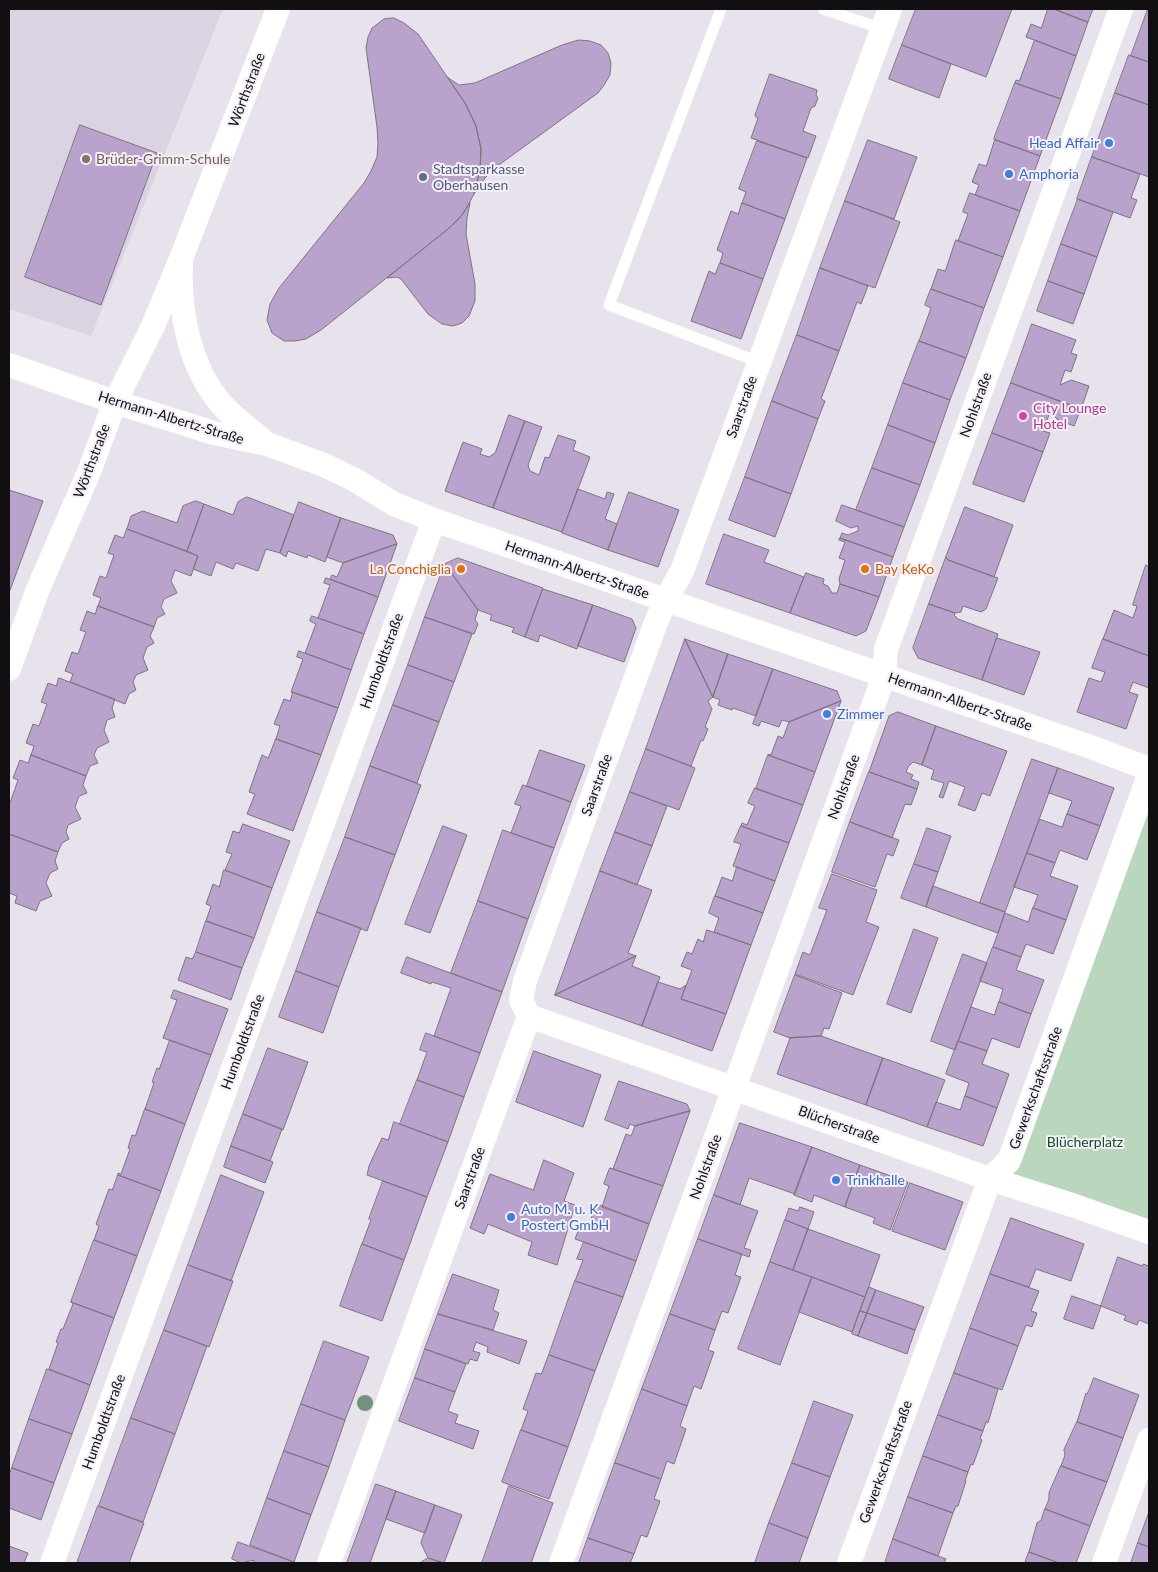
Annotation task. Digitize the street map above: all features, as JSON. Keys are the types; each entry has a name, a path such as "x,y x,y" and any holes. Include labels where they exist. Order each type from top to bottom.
{"street":[{"name":"Wörthstraße","path":"9,669 38,589 89,472 115,402 149,333 182,256 278,9"},
{"name":"Nohlstraße","path":"561,1563 884,676 886,649 1121,9"},
{"name":"Saarstraße","path":"329,1563 529,1016 521,1000 525,981 665,601 682,571 886,19"},
{"name":"Wörthstraße","path":"182,256 181,288 192,347 199,369 223,406 267,444"},
{"name":"Hermann-Albertz-Straße","path":"9,365 115,402 214,433 267,444 324,465 355,480 394,504 434,520 1149,769"},
{"name":"Humboldtstraße","path":"52,1563 434,520"},
{"name":"Gewerkschaftsstraße","path":"849,1563 990,1180 1009,1161 1149,775"},
{"name":"Blücherstraße","path":"529,1016 990,1180 1072,1205 1149,1232"},
{"path":"1104,1563 1149,1440"}],"lane":[{"path":"721,9 609,305 759,362"},
{"path":"823,9 886,19"}],"shaded area":[{"name":"Brüder-Grimm-Schule","path":"9,9 223,9 91,336 9,309"}],"green space":[{"name":"Blücherplatz","path":"1149,775 1149,1232 990,1179"}],"building":[{"path":"916,9 1012,9 986,77 902,45"},
{"path":"1048,9 1054,9 1088,22 1076,56 1026,37 1031,24 1041,28"},
{"path":"1054,9 1093,9 1088,22"},
{"path":"1149,9 1149,62 1131,56"},
{"name":"Stadtsparkasse Oberhausen","path":"394,18 418,34 465,103 476,126 481,149 480,170 474,194 463,214 448,229 321,330 306,339 284,341 272,333 267,320 270,304 279,288 364,183 377,157 377,127 366,48 372,28 384,19"},
{"path":"579,40 601,45 608,53 611,63 610,75 604,85 598,93 496,167 485,178 474,194 480,170 481,149 476,126 465,103 447,77 459,85 475,83 562,45"},
{"path":"1035,40 1076,56 1061,99 1015,83 1016,80 1019,81"},
{"path":"902,45 951,64 939,98 889,79"},
{"path":"1129,55 1149,62 1149,105 1115,93"},
{"path":"770,74 817,90 816,95 818,98 815,106 811,108 803,131 816,136 808,158 751,138 758,118 755,116"},
{"path":"1015,83 1061,99 1040,156 994,139"},
{"path":"1115,93 1149,105 1149,177 1092,157"},
{"path":"80,125 157,153 101,305 25,277"},
{"path":"868,140 917,157 894,219 845,201"},
{"path":"995,140 1040,156 1020,211 975,195 979,185 972,182 979,164 986,166"},
{"path":"757,141 807,158 785,219 742,203 746,192 739,189"},
{"path":"1092,157 1140,174 1131,198 1137,200 1130,218 1077,199"},
{"path":"970,193 1020,211 1003,257 958,241 968,214 963,212"},
{"path":"1078,199 1113,212 1097,257 1061,244"},
{"path":"845,201 900,222 875,288 820,268"},
{"path":"470,203 466,234 475,284 475,301 469,316 462,323 453,326 442,324 428,314 401,279 397,277 387,278 448,229 459,219"},
{"path":"742,203 785,219 763,279 720,263 723,253 717,250 731,211 738,214"},
{"path":"956,240 1003,257 984,308 931,289 938,269 945,271"},
{"path":"1061,244 1097,257 1084,294 1048,281"},
{"path":"720,263 763,279 741,339 691,321 709,271 715,274"},
{"path":"820,268 868,286 861,304 857,302 839,351 797,335"},
{"path":"1048,281 1084,294 1073,324 1037,311"},
{"path":"931,289 984,308 966,358 919,341 931,308 925,305"},
{"path":"1032,324 1076,340 1071,353 1077,355 1071,372 1065,370 1060,385 1071,380 1089,386 1081,409 1011,383"},
{"path":"797,335 839,351 821,399 825,401 818,419 772,401"},
{"path":"919,341 966,358 950,400 903,383"},
{"path":"903,383 950,400 935,443 888,425"},
{"name":"City Lounge Hotel","path":"1011,383 1081,409 1074,426 1058,420 1050,412 1043,431 1050,433 1043,452 992,433"},
{"path":"772,401 818,419 791,494 745,477"},
{"path":"509,415 525,421 493,508 445,491 463,442 482,449 480,454 489,457 495,453"},
{"path":"525,421 542,427 528,465 530,471 539,475 545,457 549,458 558,435 576,441 573,450 590,457 562,532 493,508"},
{"path":"888,425 935,443 920,485 872,468"},
{"path":"992,433 1043,452 1024,502 973,484"},
{"path":"872,468 920,485 904,527 856,510"},
{"path":"745,477 791,494 775,537 729,520"},
{"path":"578,489 605,499 607,492 614,494 605,519 617,524 608,550 562,533"},
{"path":"9,490 43,501 9,593"},
{"path":"629,492 679,510 658,567 608,550"},
{"path":"247,497 294,515 280,553 266,549 258,571 236,563 233,569 216,562 211,576 193,569 198,556 187,551 204,504 233,515 238,502"},
{"path":"196,501 204,504 187,551 127,529 131,516 143,511 177,523 183,506"},
{"path":"299,502 341,518 325,562 308,555 307,558 288,551 286,557 280,553"},
{"path":"842,505 904,527 893,557 840,538 842,533 848,535 858,531 858,526 851,528 836,521"},
{"path":"965,507 1013,525 994,577 948,560 946,557"},
{"path":"341,518 393,535 397,544 343,563 327,557"},
{"path":"127,529 198,556 191,576 175,570 171,581 177,593 164,599 161,607 165,614 157,618 154,627 98,606 101,598 93,595 100,576 106,578 114,555 108,553 115,535 123,538"},
{"path":"724,534 769,550 764,562 804,577 790,613 706,584"},
{"name":"Bay KeKo","path":"840,538 893,557 879,597 840,584 839,579 845,560 839,558 845,542 839,540"},
{"path":"397,544 378,597 330,579 332,575 337,577 343,563"},
{"path":"946,557 948,560 998,578 986,609 981,612 963,606 961,612 955,613 929,604"},
{"path":"458,558 543,588 525,637 512,632 514,628 490,620 492,615 478,610 445,564"},
{"path":"445,564 478,610 475,620 478,624 474,634 425,617"},
{"path":"1146,565 1149,567 1149,656 1103,639 1114,610 1133,618 1137,606 1133,605"},
{"path":"806,573 824,579 823,584 828,586 832,593 837,593 840,584 879,597 866,631 856,636 790,613"},
{"path":"326,578 378,597 364,634 318,618 330,585 324,583"},
{"path":"543,589 593,605 577,649 540,635 538,642 525,637"},
{"path":"929,604 955,613 954,615 958,619 998,634 982,680 918,658 913,648"},
{"path":"593,605 632,619 636,628 624,662 578,646"},
{"path":"98,606 154,627 150,636 154,643 147,647 143,658 148,670 136,675 133,682 136,690 129,694 125,704 70,682 73,674 65,671 72,652 78,654 86,632 80,630 87,611 95,614"},
{"path":"312,616 364,634 351,670 305,653 316,624 310,621"},
{"path":"425,617 472,634 454,682 408,665"},
{"path":"997,638 1040,652 1024,695 982,680"},
{"path":"685,639 728,654 713,697"},
{"path":"685,639 713,697 708,701 712,709 705,727 708,729 703,741 701,740 691,766 646,749"},
{"path":"1103,639 1149,656 1149,688 1133,682 1129,692 1138,695 1126,729 1077,712 1089,678 1101,682 1105,672 1092,668"},
{"path":"299,651 351,670 338,708 291,692 303,659 297,657"},
{"path":"728,654 773,669 756,716 718,705 720,700 713,697"},
{"path":"408,665 454,682 439,722 393,705"},
{"path":"773,669 837,691 841,701 789,722 782,720 779,727 761,721 759,726 753,724"},
{"path":"59,678 115,699 112,708 115,717 107,720 104,730 109,742 97,748 94,755 98,763 90,766 86,776 31,755 34,746 26,743 33,724 39,726 47,704 41,702 48,683 56,686"},
{"path":"293,692 338,708 321,755 276,739 280,726 274,724 284,699 290,701"},
{"path":"841,701 815,772 768,755 771,755 778,736 783,738 789,722"},
{"path":"393,705 439,722 417,783 370,766"},
{"path":"898,712 936,726 922,765 913,762 906,772 913,775 911,779 919,782 917,789 869,772 889,716"},
{"path":"936,726 1007,751 990,796 982,793 975,811 958,805 965,787 949,781 943,798 939,797 944,783 931,779 934,770 922,765"},
{"path":"276,739 321,755 293,831 247,814 255,794 249,792 262,755 268,758"},
{"path":"646,749 695,768 679,810 630,792"},
{"path":"540,750 585,765 571,802 527,786"},
{"path":"31,755 86,776 83,785 87,793 79,796 75,807 81,819 68,825 66,832 69,839 62,843 58,852 9,834 9,802 18,780 13,778 20,760 28,763"},
{"path":"768,755 815,772 803,805 756,789"},
{"path":"1032,759 1058,768 1005,912 980,903"},
{"path":"370,766 421,785 395,855 345,837"},
{"path":"1058,768 1114,788 1100,826 1067,814 1072,801 1049,793"},
{"path":"869,772 917,789 911,805 905,804 892,838 850,822"},
{"path":"523,785 571,802 554,848 511,833 521,806 515,804"},
{"path":"755,788 803,805 789,843 741,826 742,823 747,825 755,806 748,803"},
{"path":"630,792 667,806 652,846 615,832"},
{"path":"1067,814 1100,826 1087,860 1060,850 1055,863 1027,853 1039,819 1062,827"},
{"path":"850,822 899,840 893,856 887,854 875,887 832,872"},
{"path":"243,824 290,841 272,888 225,870 232,854 226,852 233,831 239,833"},
{"path":"443,826 467,835 430,933 405,924"},
{"path":"741,826 789,843 775,881 733,866 741,844 734,842"},
{"path":"927,828 951,836 938,872 914,864"},
{"path":"503,830 554,848 528,919 478,901"},
{"path":"615,832 652,846 637,885 600,871"},
{"path":"9,834 58,852 55,861 58,869 50,873 46,883 52,896 40,901 36,911 15,903 17,896 9,893"},
{"path":"345,837 395,855 367,931 317,912"},
{"path":"1027,853 1055,863 1050,876 1078,886 1066,920 1033,908 1038,895 1014,887"},
{"path":"914,864 938,872 926,907 901,898"},
{"path":"737,867 775,881 763,913 715,896 722,877 732,881"},
{"path":"224,870 272,888 254,938 206,921 211,906 206,904 213,884 219,887"},
{"path":"600,871 652,890 628,953 636,956 555,995"},
{"path":"832,874 877,890 866,922 879,927 853,995 795,974 803,952 810,955 827,910 819,908"},
{"path":"933,886 1005,912 998,933 926,907"},
{"path":"715,896 763,913 751,945 714,932 719,918 709,913"},
{"path":"478,901 528,919 502,992 451,973"},
{"path":"1033,908 1066,920 1053,954 1026,944 1021,957 993,947 1005,913 1028,922"},
{"path":"317,912 361,928 339,987 296,971"},
{"path":"206,921 254,938 242,968 196,952"},
{"path":"914,929 938,938 911,1013 887,1004"},
{"path":"707,930 751,945 726,1014 681,999 692,970 681,966 687,952 692,954 698,939 703,942"},
{"path":"993,947 1021,957 1016,970 1044,980 1031,1014 999,1002 1003,989 980,981"},
{"path":"196,952 242,968 231,1000 178,980 186,957 192,959"},
{"path":"963,954 987,963 955,1050 931,1041"},
{"path":"636,956 632,966 660,977 642,1026 555,995"},
{"path":"407,957 502,992 480,1053 434,1036 451,988 432,982 431,984 401,973"},
{"path":"296,971 339,987 323,1033 279,1017"},
{"path":"795,975 842,993 829,1029 824,1028 821,1036 790,1038 774,1032"},
{"path":"658,982 680,989 686,985 681,999 726,1014 712,1051 642,1026"},
{"path":"174,990 228,1009 211,1055 163,1038 177,1000 171,998"},
{"path":"999,1002 1031,1014 1019,1048 992,1038 987,1051 958,1041 971,1007 994,1015"},
{"path":"426,1033 480,1053 464,1097 417,1080 427,1052 420,1050"},
{"path":"821,1036 883,1058 866,1105 777,1074 790,1038"},
{"path":"170,1040 211,1055 185,1124 145,1109 157,1068 159,1069"},
{"path":"958,1041 987,1051 982,1064 1009,1074 997,1108 965,1096 969,1083 946,1074"},
{"path":"268,1048 308,1062 283,1130 243,1114"},
{"path":"534,1051 601,1075 583,1127 516,1102"},
{"path":"883,1058 945,1080 927,1127 866,1105"},
{"path":"417,1080 464,1097 448,1142 400,1124"},
{"path":"619,1081 687,1104 690,1111 635,1126 630,1124 628,1129 605,1120"},
{"path":"965,1096 997,1108 983,1146 927,1127 936,1102 960,1110"},
{"path":"145,1109 185,1124 161,1191 118,1175 118,1173 121,1174 130,1149 128,1148 132,1135 135,1136"},
{"path":"690,1111 663,1186 613,1169 626,1134 631,1136 635,1126"},
{"path":"243,1114 282,1129 270,1161 231,1146"},
{"path":"394,1122 448,1142 427,1197 367,1175 369,1166 382,1138 388,1140"},
{"path":"740,1123 812,1147 795,1194 749,1178 740,1205 714,1195"},
{"path":"231,1146 273,1162 265,1183 224,1167"},
{"path":"812,1147 860,1165 845,1207 814,1195 812,1202 794,1195"},
{"path":"544,1160 574,1173 564,1201 575,1205 557,1265 528,1255 532,1242 488,1224 484,1234 470,1228 490,1174 533,1190"},
{"path":"860,1165 908,1182 890,1230 873,1223 875,1218 845,1207"},
{"path":"610,1168 663,1186 649,1224 602,1207 609,1186 604,1184"},
{"path":"118,1175 161,1191 137,1256 94,1240 99,1226 96,1224 109,1189 112,1190"},
{"path":"221,1175 264,1192 231,1281 188,1265"},
{"path":"383,1181 427,1197 404,1260 362,1244"},
{"path":"910,1183 963,1202 945,1250 892,1231"},
{"path":"714,1195 758,1211 744,1248 751,1250 749,1257 698,1239"},
{"path":"597,1204 649,1224 636,1261 575,1239 580,1226 593,1231 597,1222 591,1220"},
{"path":"800,1207 814,1212 808,1229 785,1220 789,1208 798,1211"},
{"path":"1011,1218 1084,1244 1071,1281 1036,1269 1029,1287 990,1274"},
{"path":"785,1220 808,1229 793,1270 770,1262"},
{"path":"808,1229 880,1255 865,1297 793,1270"},
{"path":"698,1239 742,1254 735,1275 741,1277 728,1313 722,1311 715,1330 670,1314"},
{"path":"94,1240 137,1256 114,1318 71,1302"},
{"path":"584,1242 636,1261 623,1297 575,1281 583,1260 577,1259"},
{"path":"362,1244 404,1260 382,1321 340,1306"},
{"path":"1118,1257 1142,1266 1143,1264 1149,1266 1149,1324 1139,1320 1137,1325 1124,1320 1126,1316 1101,1306"},
{"path":"770,1262 812,1277 780,1365 738,1349"},
{"path":"188,1265 233,1281 209,1347 164,1330"},
{"path":"453,1274 499,1290 493,1310 499,1313 493,1330 438,1314"},
{"path":"990,1274 1039,1291 1031,1311 1037,1313 1032,1327 1026,1325 1018,1346 970,1328"},
{"path":"812,1277 865,1297 852,1332 799,1312"},
{"path":"575,1281 623,1297 595,1371 549,1355"},
{"path":"869,1287 876,1290 867,1313 860,1311"},
{"path":"876,1290 924,1307 915,1330 867,1313"},
{"path":"1072,1296 1101,1306 1093,1329 1064,1319"},
{"path":"71,1302 114,1318 90,1385 49,1369 58,1343 56,1342 73,1304"},
{"path":"860,1311 867,1313 858,1336 852,1334"},
{"path":"867,1313 915,1330 907,1354 858,1336"},
{"path":"438,1314 527,1341 519,1364 487,1352 488,1347 476,1342 473,1351 480,1353 477,1361 470,1359 468,1364 425,1349"},
{"path":"670,1314 715,1330 708,1350 714,1352 701,1389 694,1386 687,1406 642,1389"},
{"path":"970,1328 1018,1346 1002,1390 954,1373"},
{"path":"164,1330 207,1346 175,1434 131,1418"},
{"path":"324,1341 369,1357 345,1420 301,1404"},
{"path":"425,1349 466,1364 455,1392 415,1378"},
{"path":"549,1355 595,1371 568,1447 521,1430 528,1411 523,1409 536,1373 541,1374"},
{"path":"47,1369 90,1385 72,1434 29,1419"},
{"path":"954,1373 998,1389 988,1423 986,1422 983,1431 938,1415"},
{"path":"415,1378 455,1392 448,1411 458,1415 455,1423 479,1431 473,1449 399,1421"},
{"path":"1094,1378 1139,1395 1123,1438 1077,1422 1086,1393"},
{"path":"642,1389 687,1406 680,1426 686,1429 674,1464 667,1461 661,1479 615,1463"},
{"path":"814,1401 853,1415 830,1477 792,1463"},
{"path":"301,1404 345,1420 329,1467 284,1451"},
{"path":"938,1415 983,1431 980,1439 982,1440 973,1465 971,1464 968,1472 923,1456"},
{"path":"131,1418 175,1434 143,1522 99,1506"},
{"path":"29,1419 72,1434 54,1483 12,1468"},
{"path":"1077,1422 1123,1438 1107,1482 1061,1466 1065,1455 1064,1450"},
{"path":"521,1430 568,1447 549,1499 502,1482"},
{"path":"284,1451 329,1467 311,1515 267,1498"},
{"path":"923,1456 968,1472 958,1506 956,1506 953,1513 908,1497"},
{"path":"615,1463 661,1479 654,1499 660,1501 647,1537 641,1535 634,1554 588,1538"},
{"path":"792,1463 830,1477 808,1538 769,1523"},
{"path":"1061,1466 1107,1482 1090,1526 1045,1509 1049,1493"},
{"path":"12,1468 54,1483 41,1520 9,1508 9,1475"},
{"path":"376,1484 396,1491 370,1563 347,1563"},
{"path":"509,1486 553,1503 531,1563 482,1563"},
{"path":"396,1491 435,1505 425,1533 386,1519"},
{"path":"908,1497 953,1513 938,1556 893,1539"},
{"path":"267,1498 311,1515 294,1562 250,1545"},
{"path":"435,1505 462,1515 444,1563 428,1558 421,1543"},
{"path":"98,1506 144,1523 129,1563 77,1563"},
{"path":"1045,1509 1090,1526 1076,1563 1059,1563 1029,1552 1037,1523 1041,1520"},
{"path":"1149,1512 1149,1547 1138,1543"},
{"path":"769,1523 808,1538 799,1563 755,1563"},
{"path":"588,1538 634,1554 630,1563 579,1563"},
{"path":"893,1539 946,1559 944,1563 885,1563"},
{"path":"238,1542 294,1563 252,1563 254,1560 241,1563 232,1559"},
{"path":"1138,1543 1149,1547 1149,1563 1131,1563"},
{"path":"9,1546 28,1553 24,1563 9,1563"},
{"path":"1029,1552 1059,1563 1025,1563"},
{"path":"428,1558 443,1563 420,1563"}],"place":[{"name":"Head Affair","path":"1109,143"},
{"name":"Brüder-Grimm-Schule","path":"86,159"},
{"name":"Amphoria","path":"1009,174"},
{"name":"Stadtsparkasse Oberhausen","path":"423,177"},
{"name":"City Lounge Hotel","path":"1023,416"},
{"name":"La Conchiglia","path":"461,569"},
{"name":"Bay KeKo","path":"865,569"},
{"name":"Zimmer","path":"827,714"},
{"name":"Trinkhalle","path":"836,1180"},
{"name":"Auto M. u. K. Postert GmbH","path":"511,1217"}]}
